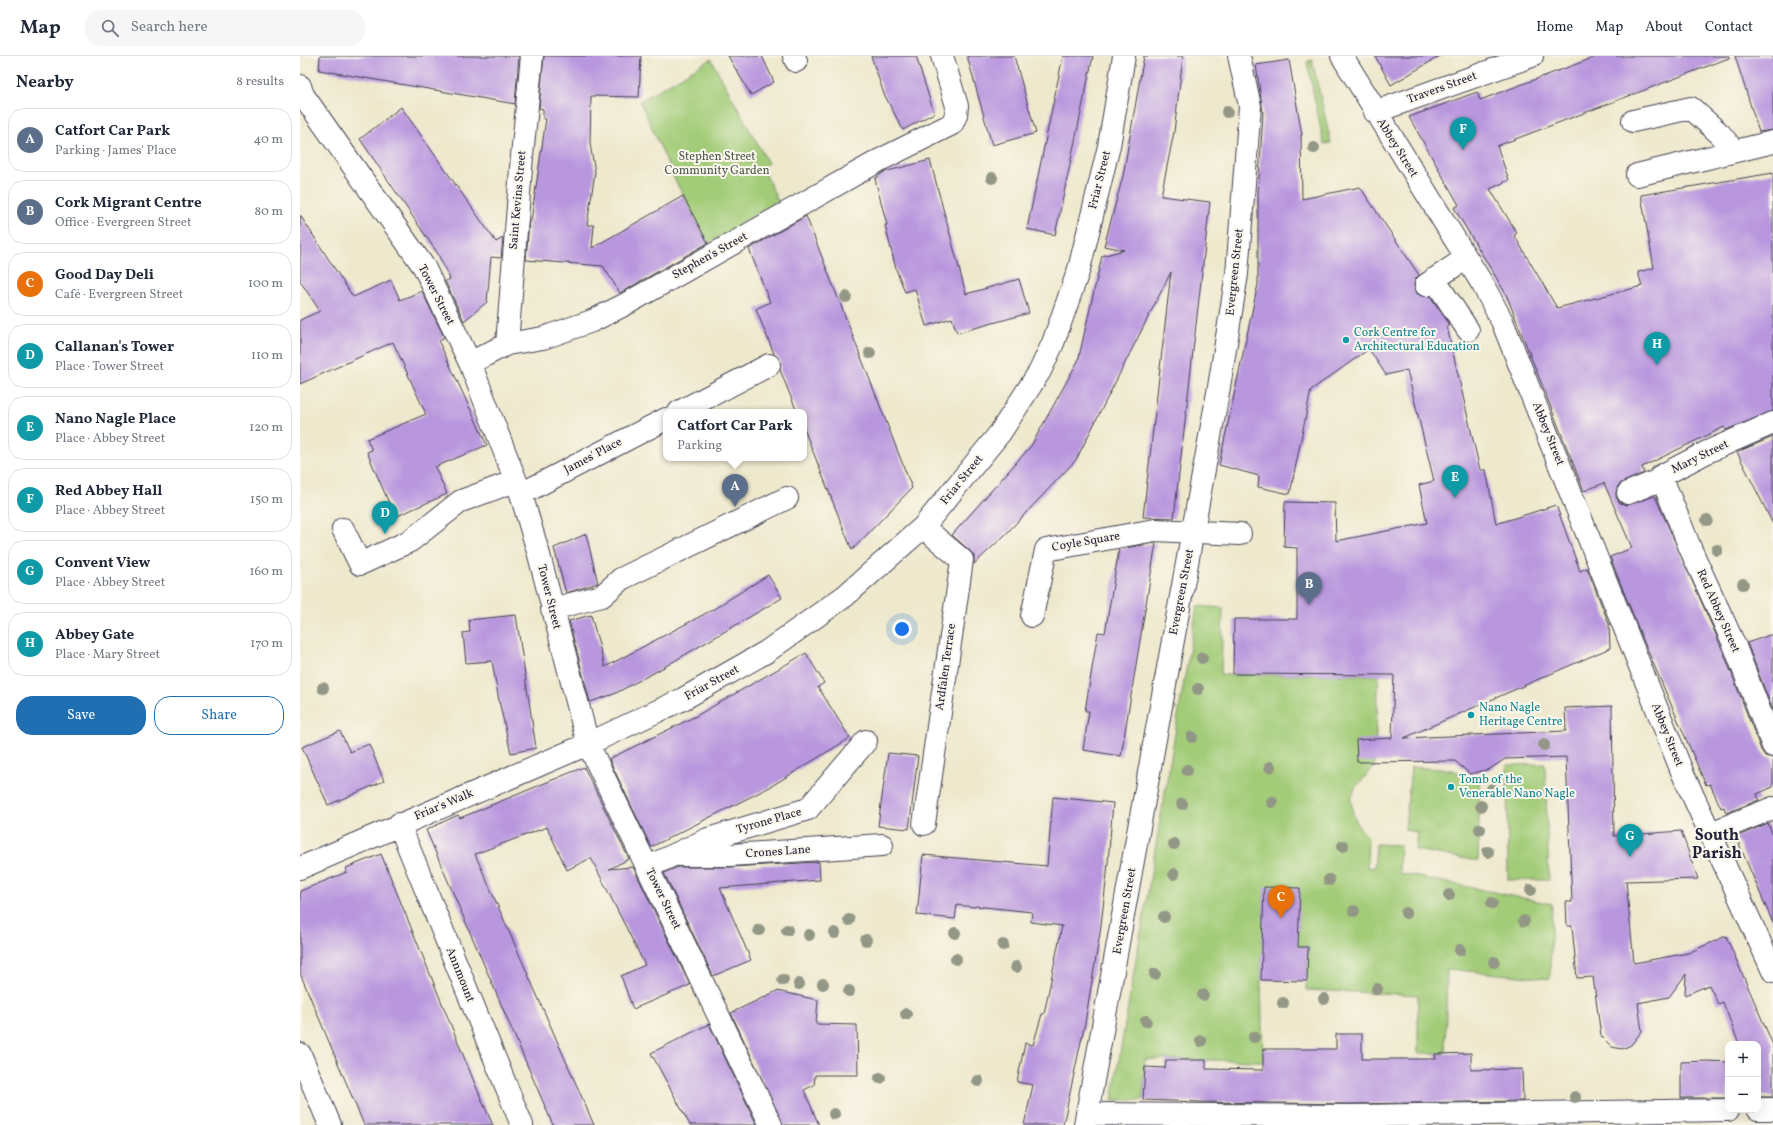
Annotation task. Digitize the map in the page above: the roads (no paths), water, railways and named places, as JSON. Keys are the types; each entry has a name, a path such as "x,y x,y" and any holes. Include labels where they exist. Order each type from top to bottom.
{"street":[{"name":"Saint Kevins Street","path":"507,344 520,180 532,56"},
{"name":"Stephen's Street","path":"470,363 507,344 543,338 592,321 626,304 880,160 952,124 956,115 956,106 942,56"},
{"name":"Friar Street","path":"588,744 683,699 766,652 845,596 924,527 1000,433 1040,370 1053,343 1081,261 1108,146 1124,56"},
{"name":"Evergreen Street","path":"1086,1120 1193,531 1237,274 1250,106 1238,56"},
{"name":"Abbey Street","path":"1342,56 1483,285 1502,321 1683,774 1773,971"},
{"name":"Travers Street","path":"1376,112 1532,56"},
{"name":"Tower Street","path":"301,92 424,267 470,363 518,488 539,555 588,744 771,1125"},
{"path":"1633,121 1691,108 1720,135 1734,151"},
{"path":"1637,175 1773,142"},
{"path":"1466,258 1430,282 1468,330"},
{"path":"685,409 769,365"},
{"name":"James' Place","path":"343,529 360,564 410,541 460,501 518,488 663,420"},
{"name":"Mary Street","path":"1628,493 1657,481 1661,476 1707,452 1773,423"},
{"name":"Red Abbey Street","path":"1661,476 1691,550 1734,644 1773,746"},
{"path":"552,609 602,596 621,579 787,498"},
{"name":"Ardfalen Terrace","path":"924,527 962,560 924,824"},
{"name":"Coyle Square","path":"1032,616 1046,550 1155,530 1193,531"},
{"path":"1193,531 1240,534"},
{"name":"Tyrone Place","path":"648,867 708,839 808,809 866,741"},
{"name":"Friar's Walk","path":"300,868 398,824 588,744"},
{"path":"1710,833 1773,808"},
{"name":"Annmount","path":"398,824 522,1125"},
{"name":"Crones Lane","path":"673,855 730,855 882,845"},
{"path":"300,1054 330,1125"},
{"path":"1761,1110 1773,1109"},
{"path":"1086,1120 1725,1110"}],"place":[{"name":"Red Abbey Hall","path":"1463,150"},
{"name":"Cork Centre for Architectural Education","path":"1346,340"},
{"name":"Abbey Gate","path":"1657,365"},
{"name":"Nano Nagle Place","path":"1455,498"},
{"name":"Catfort Car Park","path":"735,507"},
{"name":"Callanan's Tower","path":"385,534"},
{"name":"Cork Migrant Centre","path":"1309,605"},
{"name":"Nano Nagle Heritage Centre","path":"1471,715"},
{"name":"Tomb of the Venerable Nano Nagle","path":"1451,787"},
{"name":"Convent View","path":"1630,857"},
{"name":"Good Day Deli","path":"1281,918"}],"district":[{"name":"South Parish","path":"1717,845"}],"park label":[{"name":"Stephen Street Community Garden","path":"717,164"}]}
